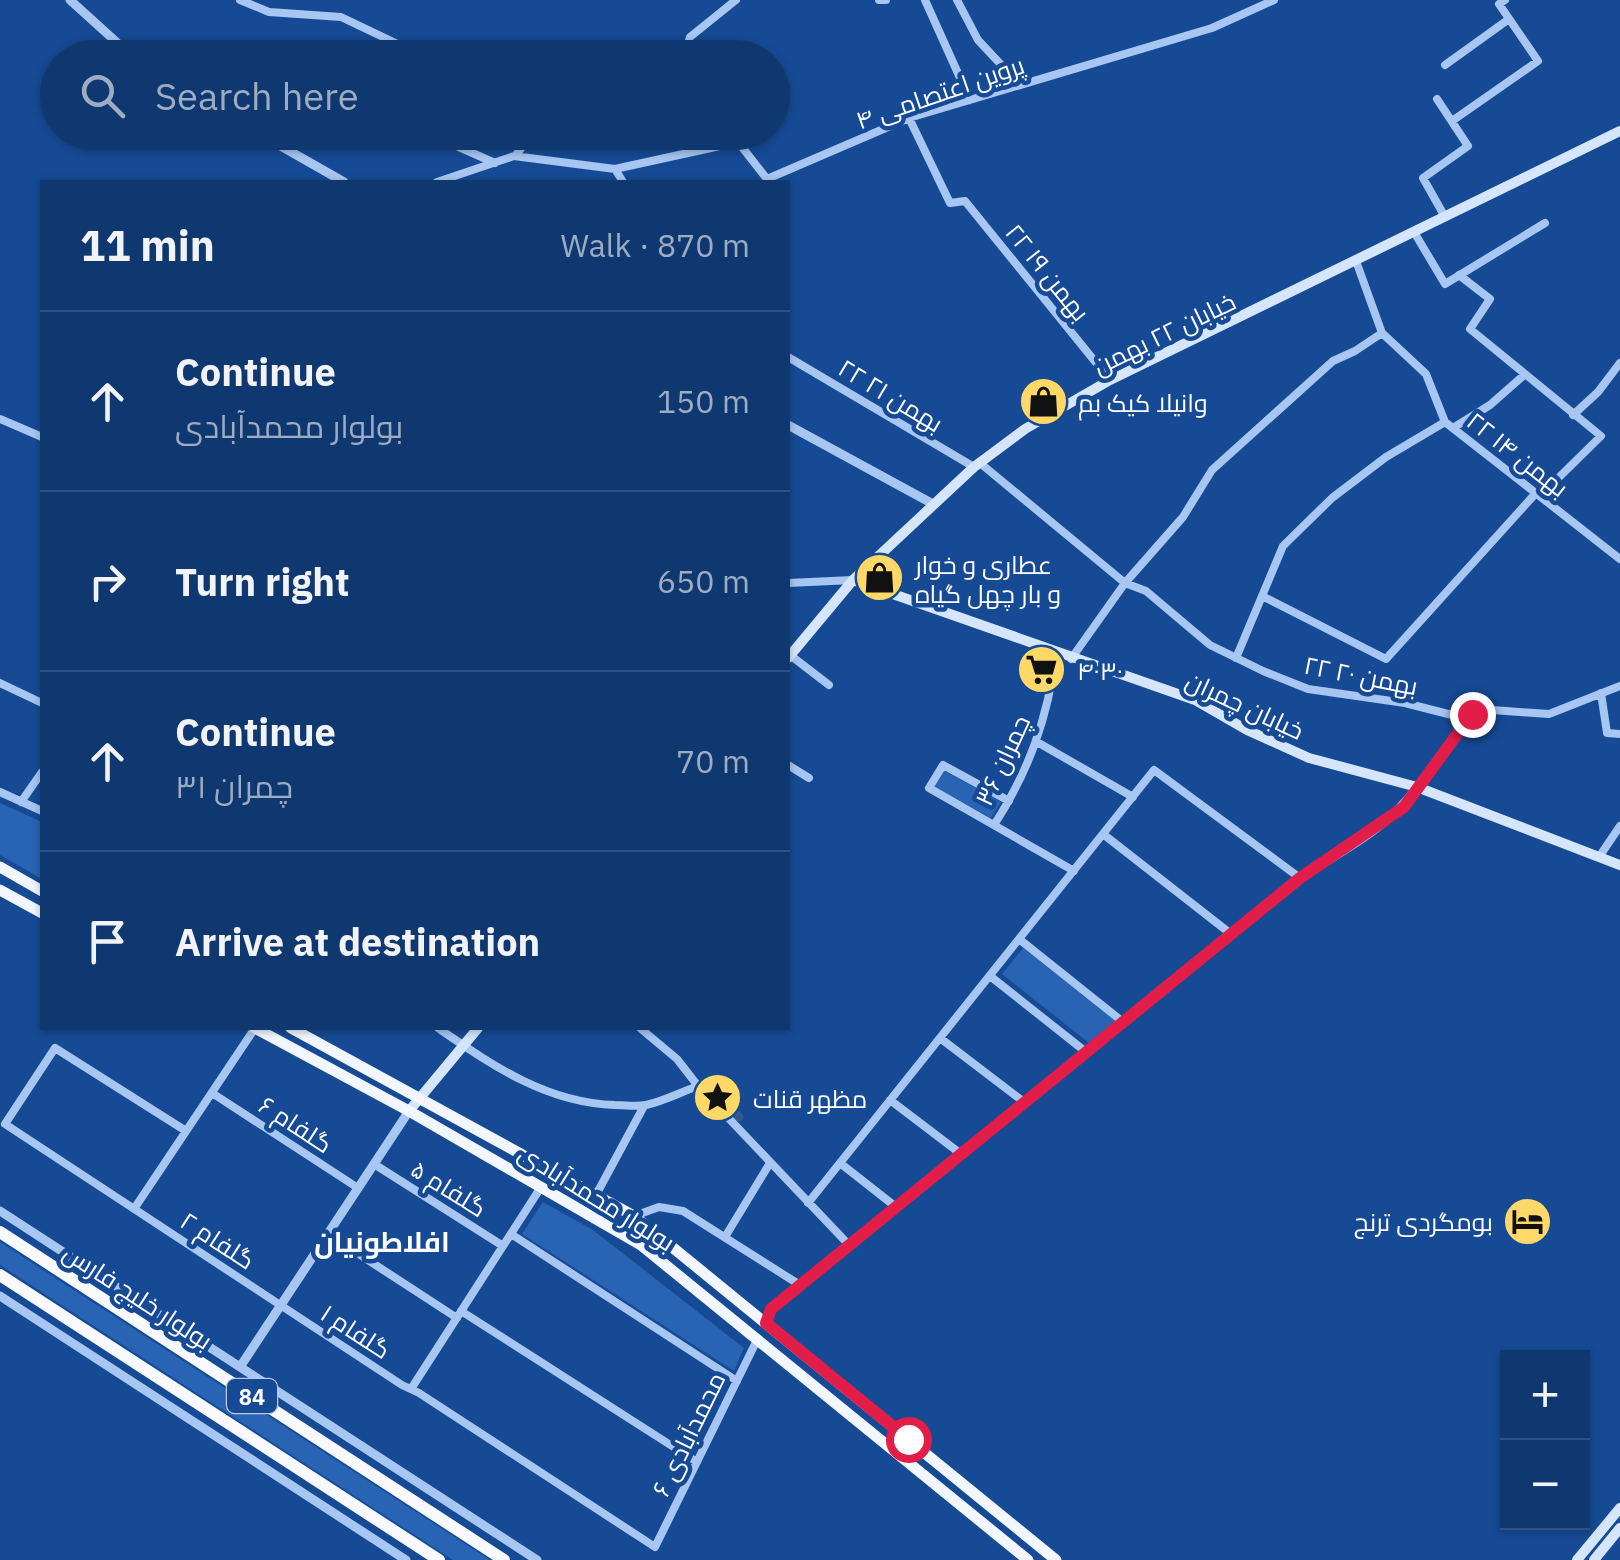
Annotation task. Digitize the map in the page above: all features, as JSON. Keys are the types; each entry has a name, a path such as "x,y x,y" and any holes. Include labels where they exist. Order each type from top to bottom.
{"highway":[{"name":"بولوار خلیج فارس","path":"0,1232 504,1560"},
{"name":"84","path":"0,1275 439,1560"}],"main road":[{"name":"خیابان ۲۲ بهمن","path":"790,655 853,580 932,504 1025,429 1110,380 1620,132"},
{"name":"خیابان چمران","path":"853,580 1194,700 1309,758 1418,786 1620,865"},
{"path":"0,867 40,891"},
{"path":"0,890 38,911"},
{"name":"بولوار محمدآبادی","path":"259,1030 642,1245 1028,1560"},
{"name":"بولوار محمدآبادی","path":"300,1030 634,1216 1056,1560"},
{"path":"409,1111 476,1030"},
{"path":"757,1340 766,1323"},
{"path":"1576,1560 1620,1508"},
{"path":"1594,1560 1620,1528"}],"street":[{"path":"70,0 114,40"},
{"path":"240,0 269,12 341,17 389,40"},
{"path":"689,40 736,0"},
{"path":"925,0 970,100"},
{"path":"957,0 978,40 1020,86"},
{"name":"پروین اعتصامی ۴","path":"744,150 767,180 909,118 1212,28 1274,0"},
{"path":"1452,121 1538,61 1499,4 1506,0"},
{"path":"1445,64 1509,19"},
{"path":"1437,99 1468,146 1423,178 1445,217"},
{"name":"۲۲ بهمن ۱۹","path":"909,118 950,203 964,201 1110,380"},
{"path":"288,150 340,180"},
{"path":"466,150 495,163"},
{"path":"443,180 514,156 519,150"},
{"name":"پروین اعتصامی ۴","path":"514,156 615,169 702,150"},
{"path":"615,169 623,180"},
{"path":"1414,232 1446,284 1544,223"},
{"name":"۲۲ بهمن ۱۴","path":"1356,261 1382,332 1426,374 1445,422 1620,560"},
{"path":"1262,596 1386,659 1538,495 1600,436 1470,330 1490,299 1459,276"},
{"path":"1072,659 1125,582 1182,518 1212,470 1333,361 1356,351 1382,332"},
{"name":"۲۲ بهمن ۲۱","path":"790,358 977,465"},
{"path":"1574,415 1620,364"},
{"path":"1453,428 1523,376"},
{"path":"0,420 40,437"},
{"path":"1236,658 1284,546 1332,498 1386,456 1445,422"},
{"path":"790,426 932,504"},
{"name":"۲۲ بهمن ۲۰","path":"977,465 1125,582 1146,591 1210,645 1308,689 1406,702 1456,716 1492,710 1549,714 1620,686"},
{"path":"790,583 853,580"},
{"name":"چمران ۳۶","path":"994,825 1037,742 1056,654"},
{"path":"790,657 829,686"},
{"path":"0,683 40,703"},
{"path":"1601,694 1608,733 1620,734"},
{"path":"766,1323 771,1309 1300,878 1404,807 1472,714"},
{"path":"1037,742 1133,796"},
{"path":"1009,801 943,765 929,788 1074,871"},
{"path":"790,766 809,778"},
{"path":"808,1203 1154,770 1300,878"},
{"path":"22,802 40,775"},
{"path":"0,792 40,809"},
{"path":"1599,857 1620,826"},
{"path":"1103,834 1231,934"},
{"path":"1019,939 1123,1022"},
{"path":"990,976 1086,1052"},
{"path":"134,1209 254,1030"},
{"path":"441,1030 495,1068 566,1098 644,1106 698,1086"},
{"path":"642,1030 677,1059 849,1245"},
{"path":"940,1038 1024,1102"},
{"name":"گلفام ۲","path":"186,1131 55,1048 5,1124 280,1305"},
{"name":"گلفام ۶","path":"212,1093 358,1188"},
{"path":"890,1100 961,1154"},
{"path":"596,1195 644,1106"},
{"path":"240,1367 409,1111"},
{"path":"725,1237 770,1163"},
{"path":"840,1163 896,1207"},
{"name":"گلفام ۵","path":"374,1164 503,1246"},
{"path":"411,1389 541,1187"},
{"path":"634,1216 648,1209 671,1207 683,1211 800,1285"},
{"path":"0,1211 537,1560"},
{"path":"328,1234 697,1462"},
{"path":"511,1234 737,1380"},
{"path":"0,1296 406,1560"},
{"name":"گلفام ۱","path":"280,1305 655,1547"},
{"name":"محمدآبادی ۶","path":"655,1547 757,1340"}],"shaded area":[{"path":"943,770 1001,802 991,818 934,787"},
{"path":"0,803 40,821 40,878 0,855"},
{"path":"1023,948 1116,1022 1089,1043 1002,974"},
{"path":"543,1202 593,1230 744,1348 734,1371 522,1234"},
{"path":"0,1242 490,1560 453,1560 0,1265"}],"waterway":[{"path":"718,1098 739,1117"}],"place":[{"name":"وانیلا کیک بم","path":"1043,402"},
{"name":"عطاری و خوار و بار چهل گیاه","path":"880,578"},
{"name":"۴۰۳۰","path":"1042,670"},
{"name":"مظهر قنات","path":"718,1098"},
{"name":"بومگردی ترنج","path":"1528,1221"}],"district":[{"name":"افلاطونیان","path":"382,1241"}],"route":[{"path":"908,1439 766,1323 771,1309 1300,878 1404,807 1472,714"}]}
